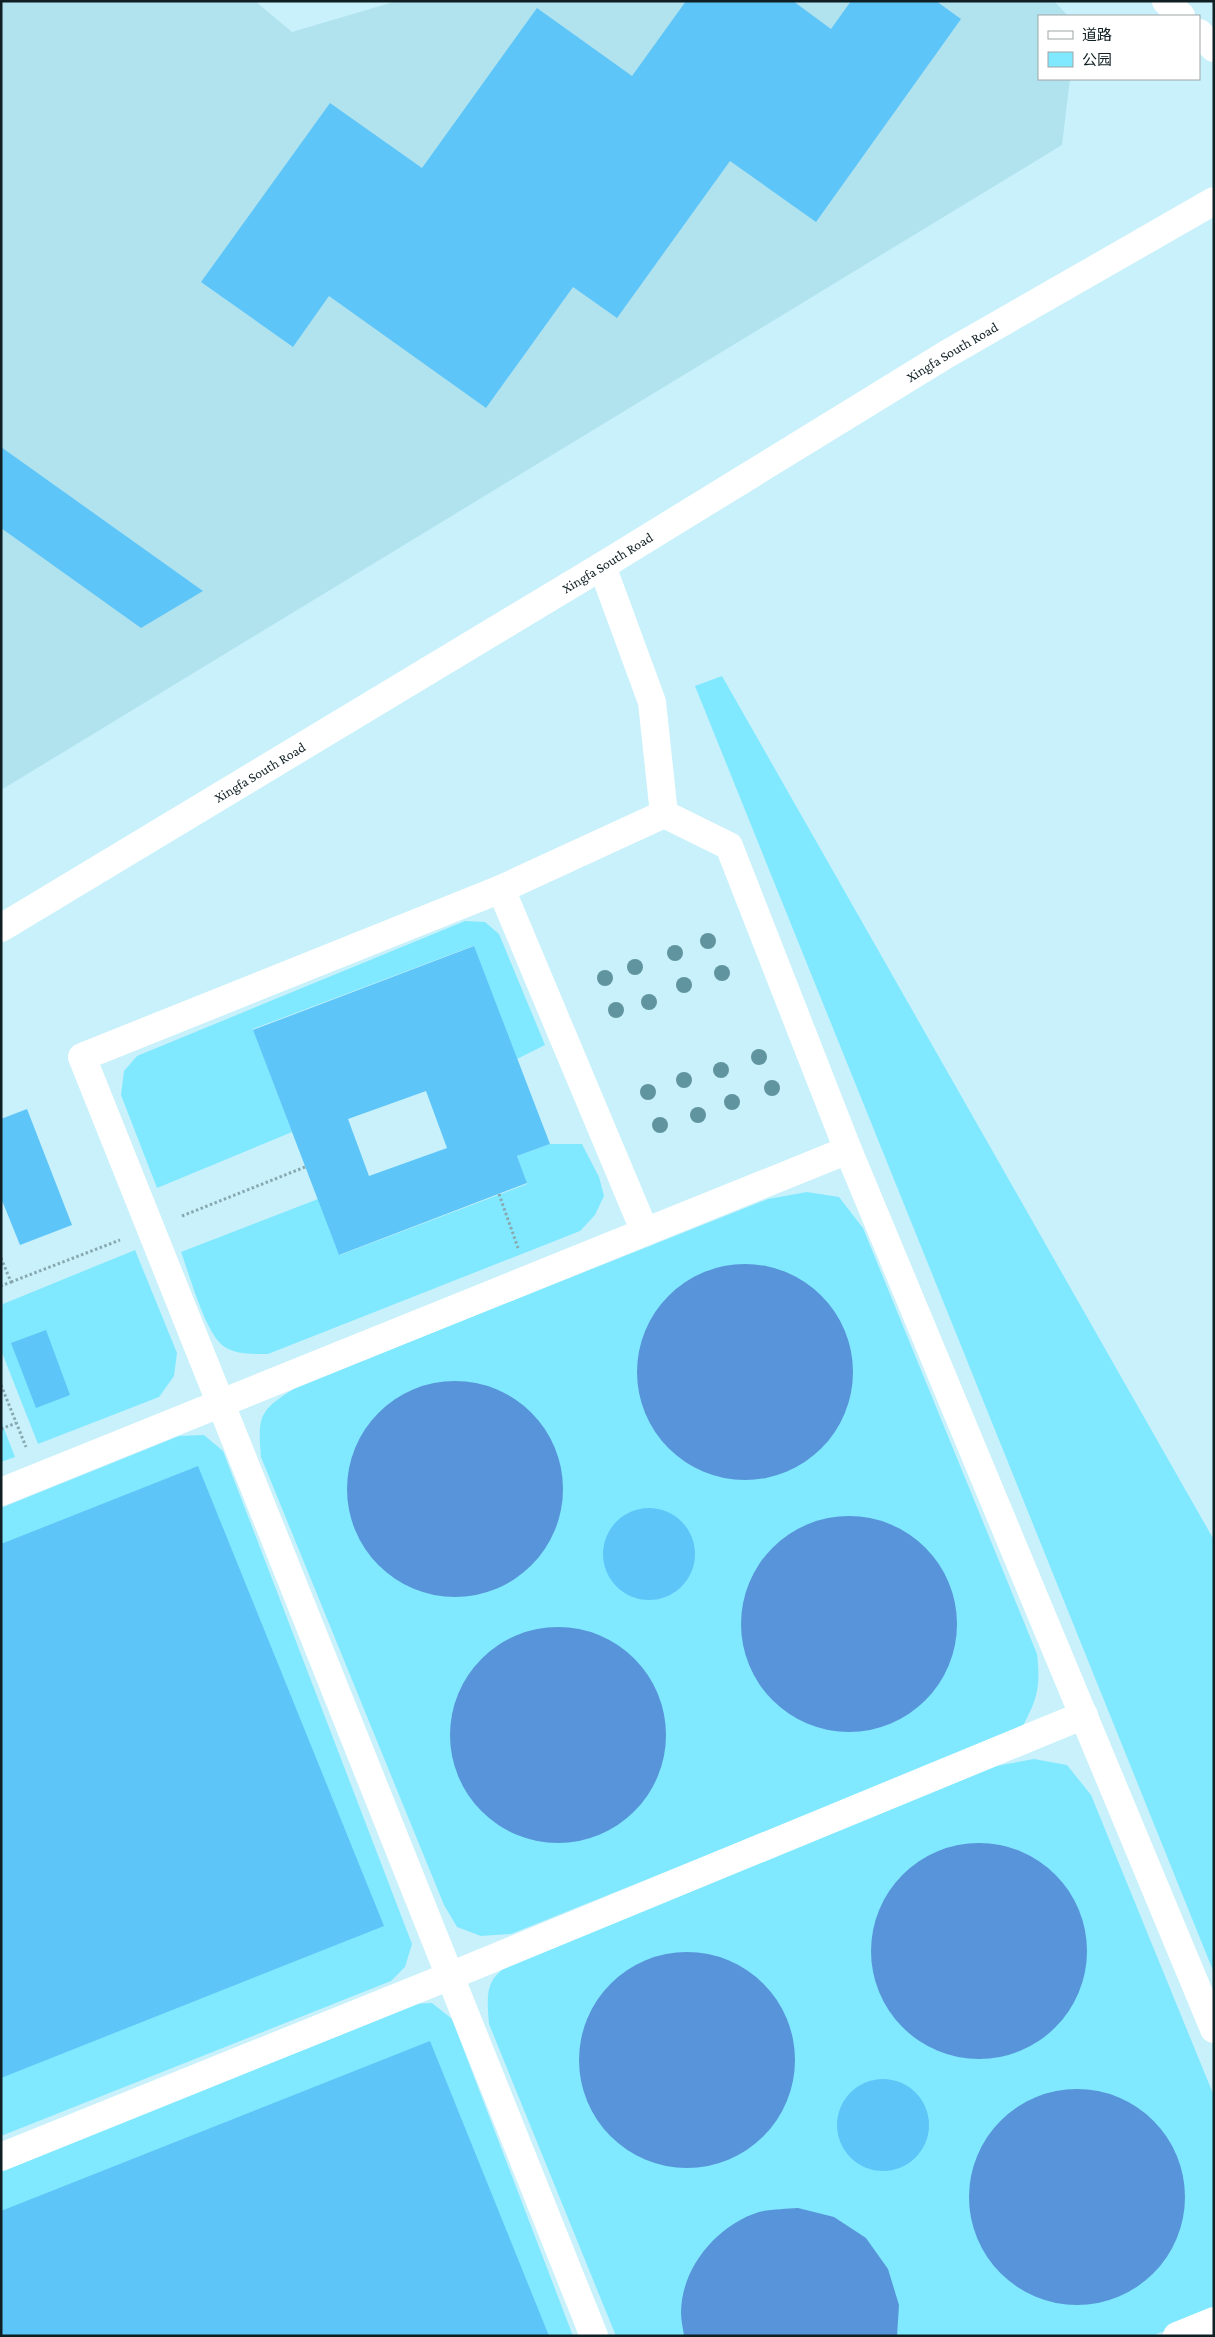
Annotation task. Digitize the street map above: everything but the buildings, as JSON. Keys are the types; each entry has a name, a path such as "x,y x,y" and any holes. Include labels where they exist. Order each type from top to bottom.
{"street":[{"path":"1166,1 1180,15"},
{"path":"1200,34 1214,48"},
{"name":"Xingfa South Road","path":"1,928 602,566 947,354 1214,201"},
{"path":"602,566 652,702 664,814"},
{"path":"594,2336 82,1057 501,888 664,814"},
{"path":"664,814 729,846 848,1150 1214,2029"},
{"path":"501,888 645,1232"},
{"path":"1,1492 848,1150"},
{"path":"1,2158 450,1976 1084,1715"},
{"path":"1177,2336 1214,2321"}],"path":[{"path":"1,1286 305,1167"},
{"path":"499,1194 528,1279"},
{"path":"1,1258 11,1282"},
{"path":"1,1385 38,1477"},
{"path":"1,1429 16,1423"}],"shaded area":[{"path":"1,1 255,1 292,32 397,1 1054,1 1067,15 1038,15 1038,80 1070,80 1062,145 1,790"},
{"path":"734,1264 756,1264 786,1272 805,1282 822,1295 835,1312 845,1331 853,1361 853,1383 845,1413 835,1432 822,1449 805,1462 776,1476 756,1480 734,1480 714,1476 694,1467 676,1456 661,1441 641,1403 637,1383 637,1361 641,1341 650,1321 661,1303 676,1288 714,1268"},
{"path":"444,1381 466,1381 486,1385 506,1393 532,1412 551,1438 559,1458 563,1489 559,1520 551,1540 532,1566 506,1585 486,1593 466,1597 444,1597 424,1593 404,1585 386,1573 371,1558 359,1540 351,1520 347,1500 347,1478 351,1458 359,1438 371,1420 386,1405 404,1393 424,1385"},
{"path":"838,1516 860,1516 890,1524 909,1534 926,1547 939,1564 949,1583 957,1613 957,1635 949,1665 939,1684 926,1701 909,1714 880,1728 860,1732 838,1732 818,1728 798,1719 780,1708 765,1693 745,1655 741,1635 741,1613 745,1593 754,1573 765,1555 780,1540 818,1520"},
{"path":"547,1627 569,1627 599,1635 618,1645 635,1658 648,1675 658,1694 666,1724 666,1746 658,1776 648,1795 635,1812 618,1825 589,1839 569,1843 547,1843 527,1839 507,1830 489,1819 474,1804 454,1766 450,1746 450,1724 454,1704 463,1684 474,1666 489,1651 527,1631"},
{"path":"968,1843 990,1843 1020,1851 1039,1861 1056,1874 1069,1891 1079,1910 1087,1940 1087,1962 1079,1992 1069,2011 1056,2028 1039,2041 1010,2055 990,2059 968,2059 948,2055 928,2046 910,2035 895,2020 875,1982 871,1962 871,1940 875,1920 884,1900 895,1882 910,1867 948,1847"},
{"path":"676,1952 698,1952 718,1956 738,1964 764,1983 783,2009 791,2029 795,2060 791,2091 783,2111 764,2137 738,2156 718,2164 698,2168 676,2168 656,2164 636,2156 618,2144 603,2129 591,2111 583,2091 579,2071 579,2049 583,2029 591,2009 603,1991 618,1976 636,1964 656,1956"},
{"path":"1066,2089 1088,2089 1108,2093 1128,2101 1154,2120 1173,2146 1181,2166 1185,2197 1181,2228 1173,2248 1154,2274 1128,2293 1108,2301 1088,2305 1066,2305 1046,2301 1026,2293 1008,2281 993,2266 981,2248 973,2228 969,2208 969,2186 973,2166 981,2146 993,2128 1008,2113 1026,2101 1046,2093"},
{"path":"798,2208 834,2217 866,2238 888,2269 899,2305 897,2336 684,2336 681,2316 683,2296 687,2280 704,2250 729,2227 744,2218 764,2211"}],"green space":[{"path":"722,676 1214,1540 1214,1973 695,686"},
{"path":"465,921 485,922 499,934 545,1045 517,1059 473,946 253,1029 292,1132 157,1188 121,1095 124,1071 137,1056"},
{"path":"550,1144 582,1144 599,1177 604,1196 595,1215 580,1231 268,1354 232,1351 222,1345 209,1327 198,1302 181,1252 318,1199 340,1255 527,1184 517,1156"},
{"path":"807,1192 839,1197 863,1228 1037,1654 1038,1685 1031,1710 1021,1729 511,1934 481,1936 457,1927 444,1905 261,1457 260,1430 264,1414 276,1401 298,1386 768,1199"},
{"path":"135,1250 177,1353 174,1376 159,1397 38,1444 1,1350 1,1310 3,1304"},
{"path":"1,1421 15,1457 1,1462"},
{"path":"204,1435 223,1451 412,1944 405,1967 391,1981 1,2136 1,1508 179,1436"},
{"path":"1034,1759 1067,1765 1091,1795 1214,2096 1214,2311 1152,2336 616,2336 489,2024 489,1989 497,1974 526,1953 996,1766"},
{"path":"432,2003 452,2019 573,2336 1,2336 1,2168 408,2004"}]}
